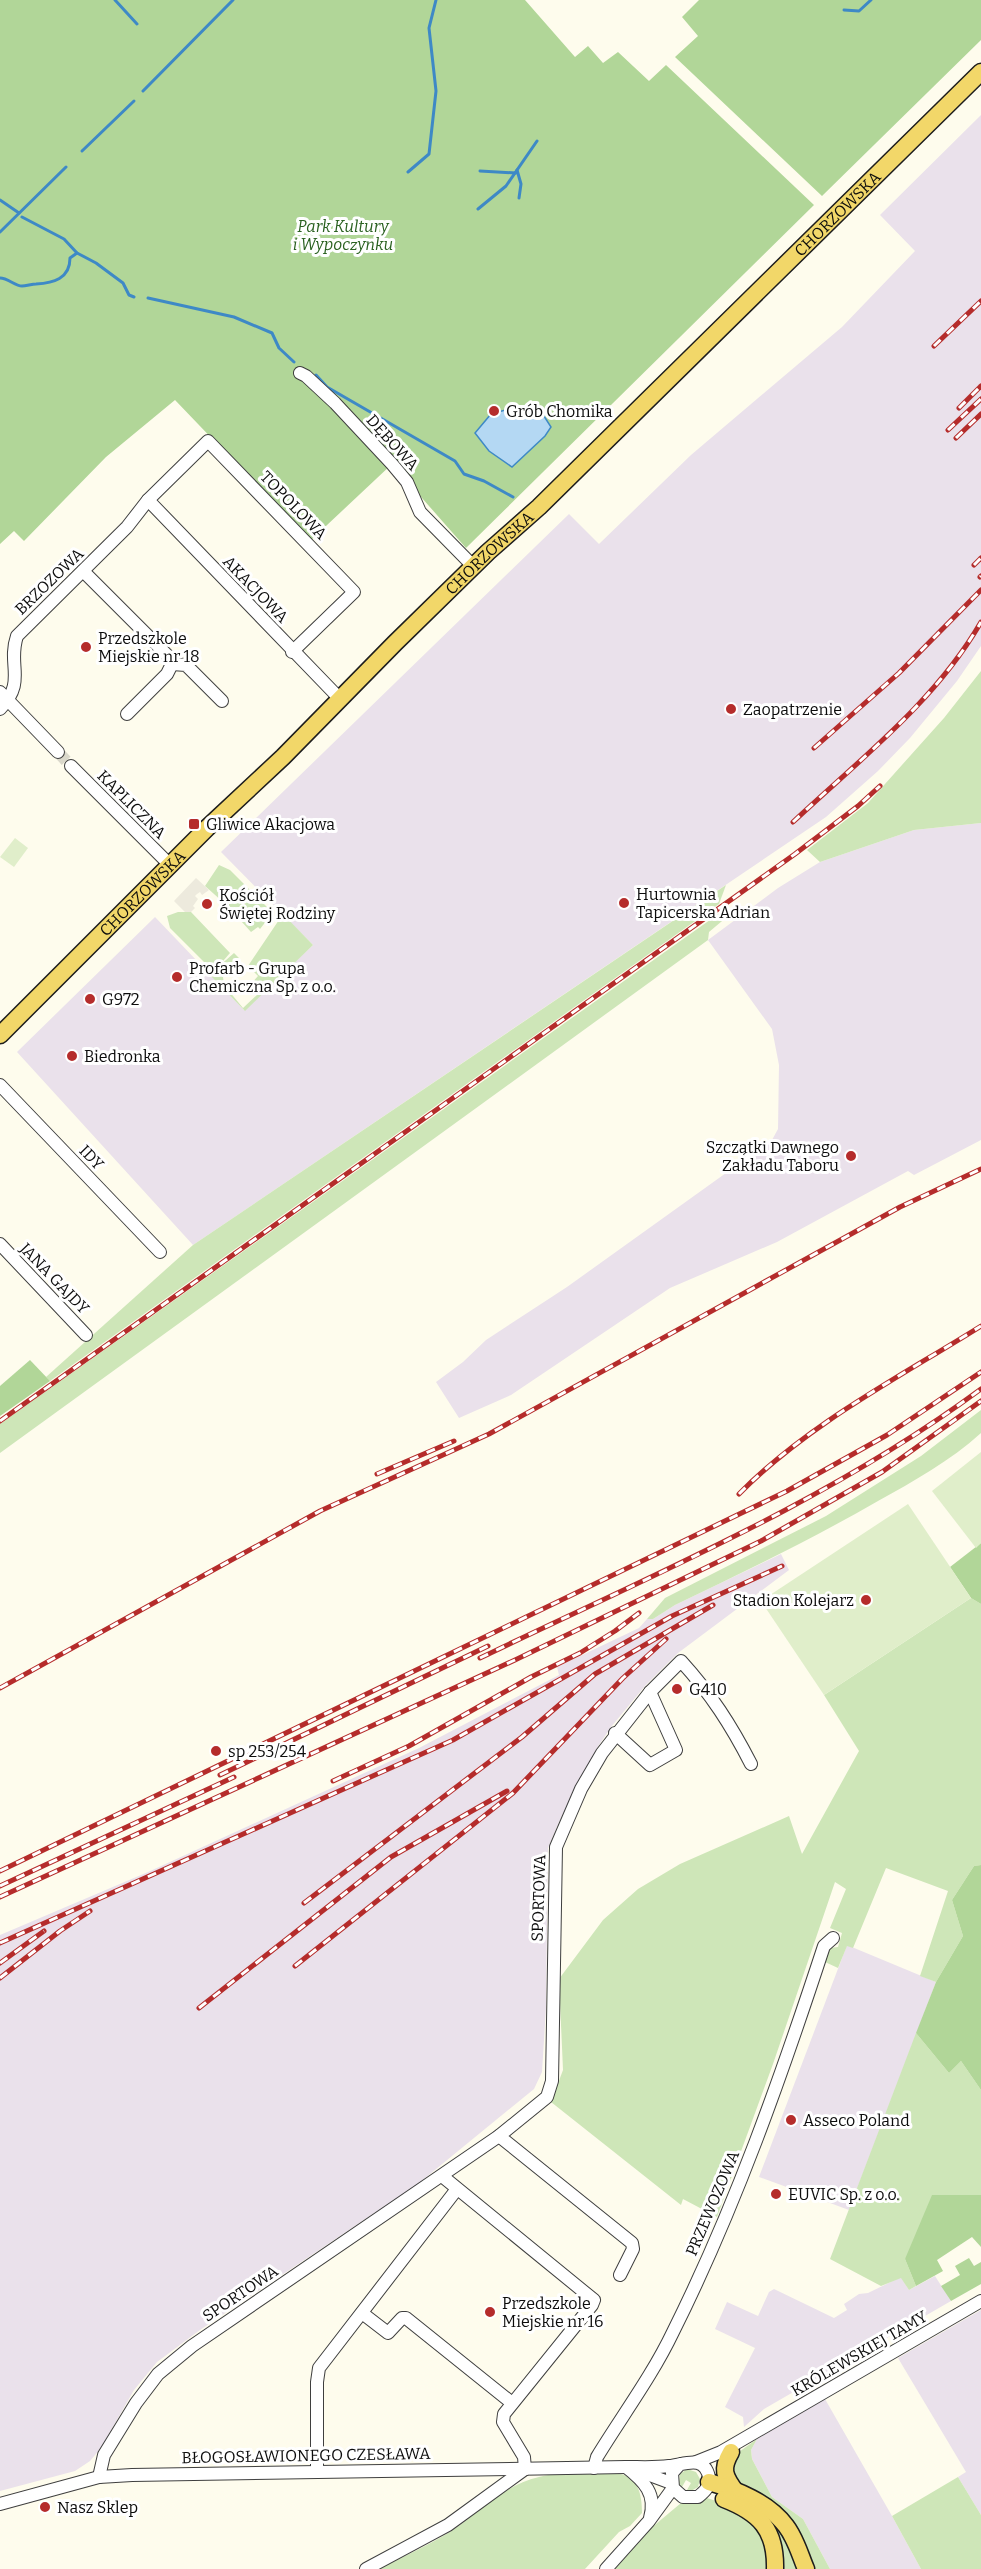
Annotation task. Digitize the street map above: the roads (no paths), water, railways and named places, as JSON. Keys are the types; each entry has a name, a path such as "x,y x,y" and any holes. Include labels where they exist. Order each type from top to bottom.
{"main road":[{"name":"CHORZOWSKA","path":"0,1035 170,865 341,700 395,643 539,507 981,72"},
{"path":"731,2452 724,2464 725,2472 728,2482 736,2492"},
{"path":"707,2483 756,2500 786,2526 806,2569"},
{"path":"707,2483 756,2516 766,2527 772,2540 775,2569"}],"street":[{"name":"DĘBOWA","path":"300,373 335,403 392,464 407,482 420,512 474,567"},
{"name":"TOPOLOWA","path":"148,500 208,441 354,592 292,652"},
{"name":"BRZOZOWA","path":"3,700 13,693 16,636 127,527 148,500"},
{"name":"AKACJOWA","path":"148,500 292,652 341,700"},
{"path":"83,571 168,656 172,664"},
{"path":"172,664 186,665 222,701"},
{"path":"127,714 167,674 172,664"},
{"path":"3,700 58,752"},
{"name":"KAPLICZNA","path":"71,766 170,865"},
{"name":"IDY","path":"0,1085 160,1252"},
{"name":"JANA GAJDY","path":"0,1244 86,1335"},
{"name":"SPORTOWA","path":"99,2477 104,2455 135,2403 158,2374 192,2346 499,2136 547,2097 552,2081 556,1847 581,1789 615,1733 650,1692 681,1661 701,1683 728,1720 751,1764"},
{"path":"615,1733 651,1765 676,1750 650,1692"},
{"name":"PRZEWOZOWA","path":"594,2468 597,2457 658,2360 687,2303 750,2158 824,1946 833,1938"},
{"path":"499,2136 632,2243 633,2248 620,2275"},
{"path":"366,2569 448,2525 525,2469 524,2457 503,2422 504,2414 594,2300 442,2176"},
{"path":"318,2472 318,2373 323,2362 457,2189"},
{"name":"KRÓLEWSKIEJ TAMY","path":"696,2462 722,2452 981,2301"},
{"path":"362,2313 388,2333 402,2318 406,2318 512,2403"},
{"name":"KRÓLEWSKIEJ TAMY","path":"707,2483 731,2452 753,2434"},
{"path":"606,2569 649,2521 672,2486 672,2474 680,2464 696,2462 703,2467 707,2483 691,2499 677,2499 649,2521"},
{"name":"BŁOGOSŁAWIONEGO CZESŁAWA","path":"0,2504 99,2477 146,2474 621,2468 680,2464"},
{"path":"621,2468 642,2479 650,2491 652,2504 649,2521"},
{"name":"BŁOGOSŁAWIONEGO CZESŁAWA","path":"621,2468 672,2486"},
{"path":"672,2486 683,2498"}],"water":[{"path":"513,408 542,413 551,427 545,436 512,467 489,451 475,433 491,414"}],"waterway":[{"path":"115,0 137,24"},
{"path":"143,91 233,0"},
{"path":"408,172 429,154 436,91 429,28 436,0"},
{"path":"844,10 859,11 871,0"},
{"path":"82,151 134,101"},
{"path":"478,209 506,186 537,141"},
{"path":"0,232 66,167"},
{"path":"517,170 521,184 519,198"},
{"path":"480,171 516,173"},
{"path":"0,200 19,213"},
{"path":"22,217 64,239 77,253 96,263 123,283 129,295 134,297"},
{"path":"0,278 22,286 54,281 64,275 70,258 77,253"},
{"path":"148,298 234,317 272,333 279,348 294,362"},
{"path":"316,375 327,387 455,461 464,474 484,481 513,497"}],"tunnel":[{"path":"58,752 71,766"}],"railway":[{"path":"934,346 981,301"},
{"path":"959,408 981,386"},
{"path":"948,430 981,399"},
{"path":"956,438 981,414"},
{"path":"974,565 981,558"},
{"path":"814,748 899,673 981,590"},
{"path":"793,822 919,704 942,678 981,622"},
{"path":"0,1421 795,854 858,806 880,786"},
{"path":"0,1688 320,1511 489,1434 900,1207 981,1169"},
{"path":"739,1494 766,1469 824,1424 981,1326"},
{"path":"0,1871 787,1491 887,1435 981,1372"},
{"path":"480,1658 673,1567 800,1502 923,1430 981,1389"},
{"path":"0,1897 515,1660 761,1541 882,1472 981,1401"},
{"path":"377,1474 454,1441"},
{"path":"0,1943 453,1740 672,1616 782,1566"},
{"path":"304,1903 522,1737 595,1674 713,1605"},
{"path":"333,1781 409,1746 531,1677 580,1653 639,1613"},
{"path":"295,1966 513,1793 623,1678 666,1639"},
{"path":"220,1775 488,1646"},
{"path":"0,1886 234,1777"},
{"path":"199,2008 391,1857 507,1791"},
{"path":"0,1978 60,1931 90,1911"},
{"path":"0,1963 44,1931"}],"place":[{"name":"Grób Chomika","path":"494,411"},
{"name":"Przedszkole Miejskie nr 18","path":"86,647"},
{"name":"Zaopatrzenie","path":"731,709"},
{"name":"Gliwice Akacjowa","path":"194,824"},
{"name":"Hurtownia Tapicerska Adrian","path":"624,903"},
{"name":"Kościół Świętej Rodziny","path":"207,904"},
{"name":"Profarb - Grupa Chemiczna Sp. z o.o.","path":"177,977"},
{"name":"G972","path":"90,999"},
{"name":"Biedronka","path":"72,1056"},
{"name":"Szczątki Dawnego Zakładu Taboru","path":"851,1156"},
{"name":"Stadion Kolejarz","path":"866,1600"},
{"name":"G410","path":"677,1689"},
{"name":"sp 253/254","path":"216,1751"},
{"name":"Asseco Poland","path":"791,2120"},
{"name":"EUVIC Sp. z o.o.","path":"776,2194"},
{"name":"Przedszkole Miejskie nr 16","path":"490,2312"},
{"name":"Nasz Sklep","path":"45,2507"}],"park label":[{"name":"Park Kultury i Wypoczynku","path":"343,235"}]}
